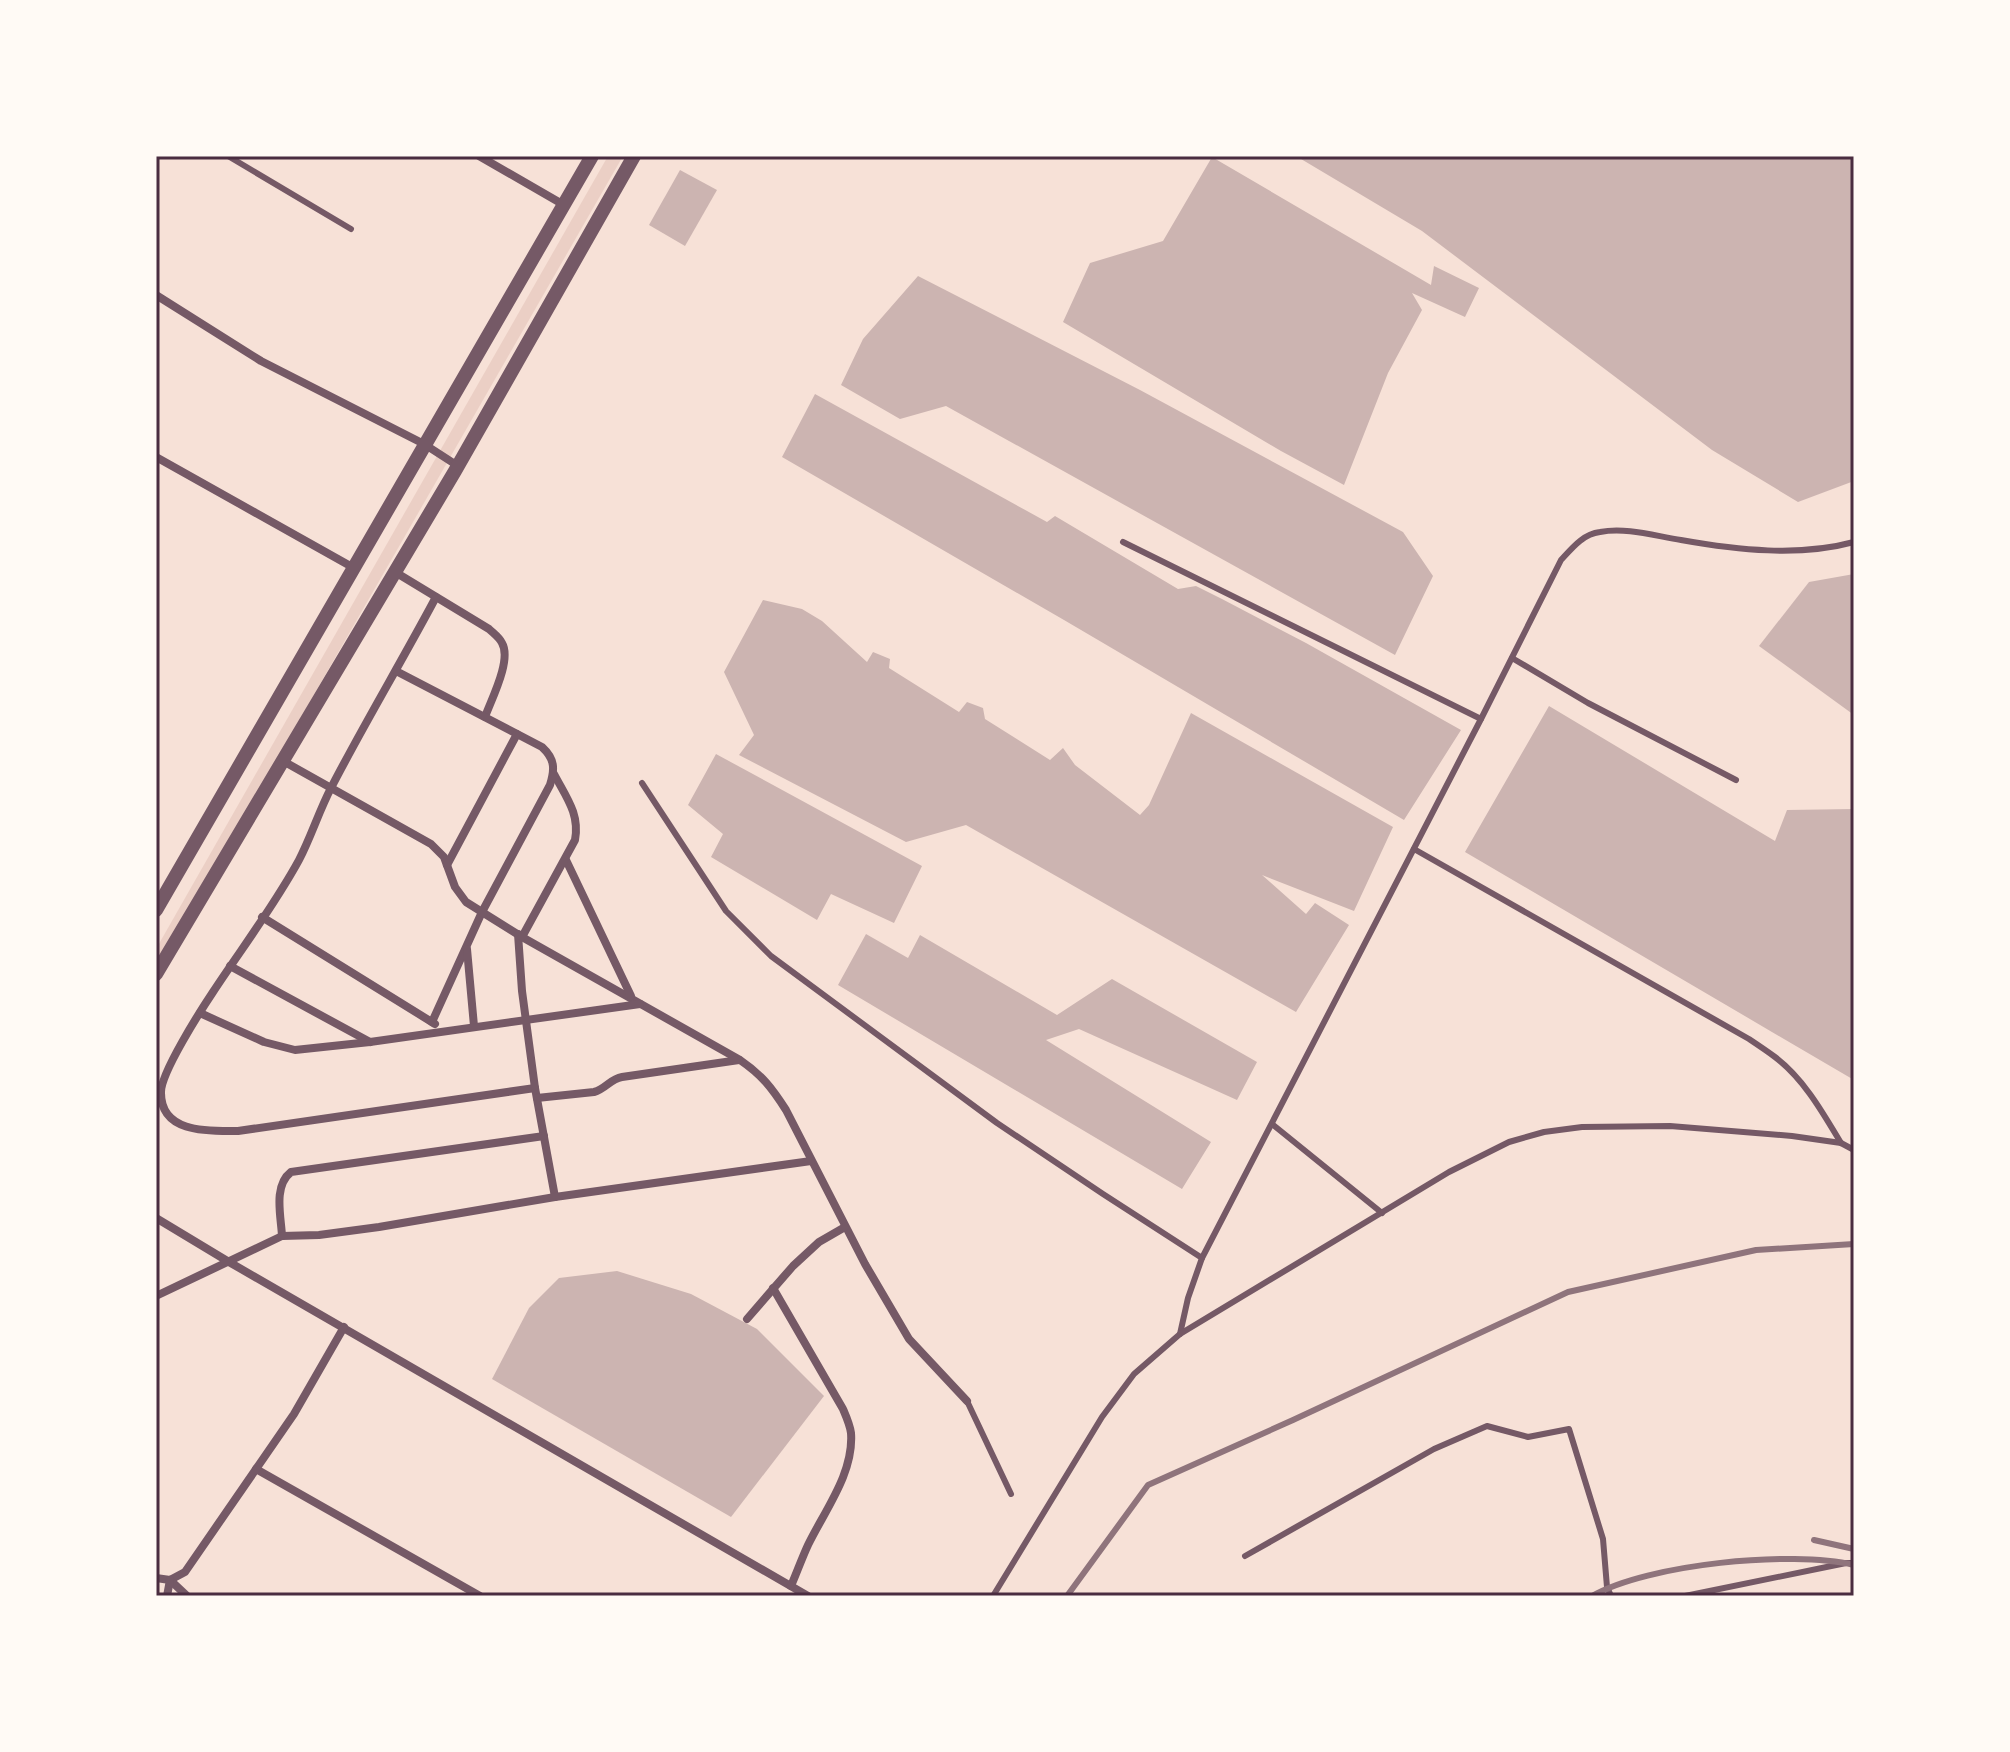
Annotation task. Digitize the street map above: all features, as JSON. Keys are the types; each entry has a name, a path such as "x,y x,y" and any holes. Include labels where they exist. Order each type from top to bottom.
{"street":[{"path":"479,156 564,205"},
{"path":"156,910 592,156"},
{"path":"156,974 458,466 634,156"},
{"path":"156,295 261,361 424,444 458,466"},
{"path":"156,457 355,569"},
{"path":"395,572 489,629 501,640 506,651 503,668 485,717"},
{"path":"436,597 331,788 301,856 200,1013 166,1073 160,1093 165,1111 178,1123 198,1130 238,1131 536,1093 594,1092 614,1078 740,1060"},
{"path":"396,671 542,747 554,763 550,785 482,912 432,1022"},
{"path":"447,865 517,734"},
{"path":"283,761 431,844 444,857 455,887 466,902 759,1073 786,1110 845,1227 909,1339 967,1401"},
{"path":"554,774 574,813 577,827 575,840 520,935 526,1019 555,1197"},
{"path":"566,860 631,998"},
{"path":"262,917 446,1031"},
{"path":"467,948 474,1026"},
{"path":"230,966 370,1042"},
{"path":"200,1013 264,1042 295,1050 641,1004"},
{"path":"282,1236 280,1188 283,1178 291,1172 544,1136"},
{"path":"156,1296 282,1236 319,1235 379,1227 555,1197 811,1161"},
{"path":"156,1218 808,1596"},
{"path":"747,1319 793,1266 819,1242 845,1227"},
{"path":"773,1288 843,1409 851,1430 850,1454 840,1483 791,1586"},
{"path":"170,1580 185,1572 294,1414 344,1327"},
{"path":"256,1469 480,1596"},
{"path":"156,1578 170,1580 187,1596"},
{"path":"167,1596 170,1580"}],"lane":[{"path":"228,156 351,229"},
{"path":"1180,1334 1202,1258 1561,560 1577,543 1598,532 1624,531 1717,546 1775,550 1833,548 1854,542"},
{"path":"1123,542 1481,719"},
{"path":"1512,658 1588,703 1736,780"},
{"path":"642,783 726,911 771,956 997,1123 1202,1258"},
{"path":"1414,849 1736,1031 1778,1059 1817,1104 1841,1143"},
{"path":"1272,1124 1382,1213"},
{"path":"993,1596 1102,1417 1134,1374 1180,1334 1449,1172 1509,1142 1544,1132 1582,1127 1670,1126 1792,1136 1841,1143 1854,1150"},
{"path":"967,1401 1011,1494"},
{"path":"1245,1556 1434,1449 1487,1426 1528,1437 1569,1429 1603,1539 1607,1587 1611,1596"},
{"path":"1685,1596 1854,1563"}],"shaded area":[{"path":"608,156 623,156 156,970 156,949"}],"building":[{"path":"1296,156 1854,156 1854,481 1798,502 1712,450 1422,231"},
{"path":"1212,157 1431,285 1434,266 1479,288 1465,317 1412,293 1422,310 1388,373 1344,485 1063,322 1090,263 1163,241"},
{"path":"680,170 717,190 685,246 649,225"},
{"path":"918,276 1140,390 1403,532 1433,576 1395,655 946,406 900,419 841,385 863,339"},
{"path":"815,394 1047,522 1055,516 1178,589 1196,586 1222,599 1461,730 1404,820 782,457"},
{"path":"1854,574 1854,715 1759,646 1809,582"},
{"path":"763,600 802,609 822,621 867,662 873,652 890,659 889,668 959,712 967,702 983,708 985,719 1050,760 1063,748 1075,765 1140,815 1149,805 1191,713 1393,827 1354,911 1262,875 1306,914 1315,903 1349,925 1296,1012 966,825 906,842 739,755 754,735 724,672"},
{"path":"1549,706 1775,841 1787,810 1854,809 1854,1080 1465,852"},
{"path":"716,754 922,866 894,923 831,894 817,920 711,857 723,834 688,805"},
{"path":"866,934 908,958 920,935 1057,1015 1112,979 1257,1062 1237,1100 1079,1029 1046,1040 1211,1142 1182,1189 838,985"},
{"path":"617,1271 691,1294 757,1329 824,1396 731,1517 492,1379 529,1308 559,1278"}],"railway":[{"path":"1067,1596 1148,1485 1568,1292 1756,1250 1854,1244"},
{"path":"1814,1540 1854,1549"},
{"path":"1592,1596 1648,1576 1720,1563 1794,1559 1854,1565"}]}
